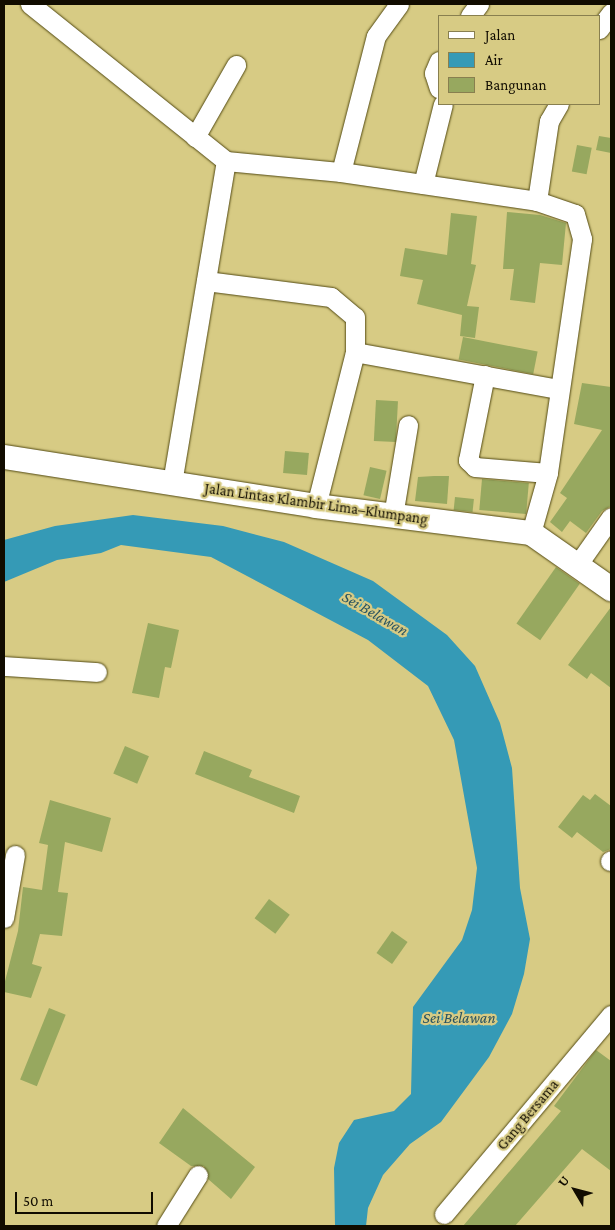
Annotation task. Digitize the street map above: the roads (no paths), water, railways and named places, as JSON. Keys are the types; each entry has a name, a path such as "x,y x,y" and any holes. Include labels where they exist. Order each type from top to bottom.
{"main road":[{"name":"Jalan Lintas Klambir Lima–Klumpang","path":"4,457 316,506 530,532 611,589"}],"street":[{"path":"30,4 226,161 341,172 537,201 575,214 582,239 558,389 548,473 530,532"},
{"path":"341,172 376,36 399,4"},
{"path":"471,15 480,4"},
{"path":"600,28 611,13"},
{"path":"438,63 434,73 438,85"},
{"path":"195,136 236,66"},
{"path":"423,184 443,105"},
{"path":"537,201 550,121 558,105"},
{"path":"172,483 226,161"},
{"path":"206,281 335,299 355,316 355,352 316,506"},
{"path":"355,352 558,389"},
{"path":"485,375 468,460 475,467 548,473"},
{"path":"394,516 408,425"},
{"path":"578,564 611,517"},
{"path":"4,666 97,672"},
{"path":"4,918 16,855"},
{"name":"Gang Bersama","path":"444,1214 611,1015"},
{"path":"166,1226 198,1174"}],"water":[{"name":"Sei Belawan","path":"133,515 223,526 284,542 373,581 447,635 475,666 500,723 512,768 520,888 530,939 524,974 512,1014 489,1057 441,1122 410,1144 383,1175 368,1208 366,1226 335,1226 334,1168 339,1143 354,1120 394,1111 411,1094 413,1007 462,940 472,910 477,868 454,740 428,686 368,640 211,557 121,545 101,553 57,560 4,582 4,540 55,526"}]}
